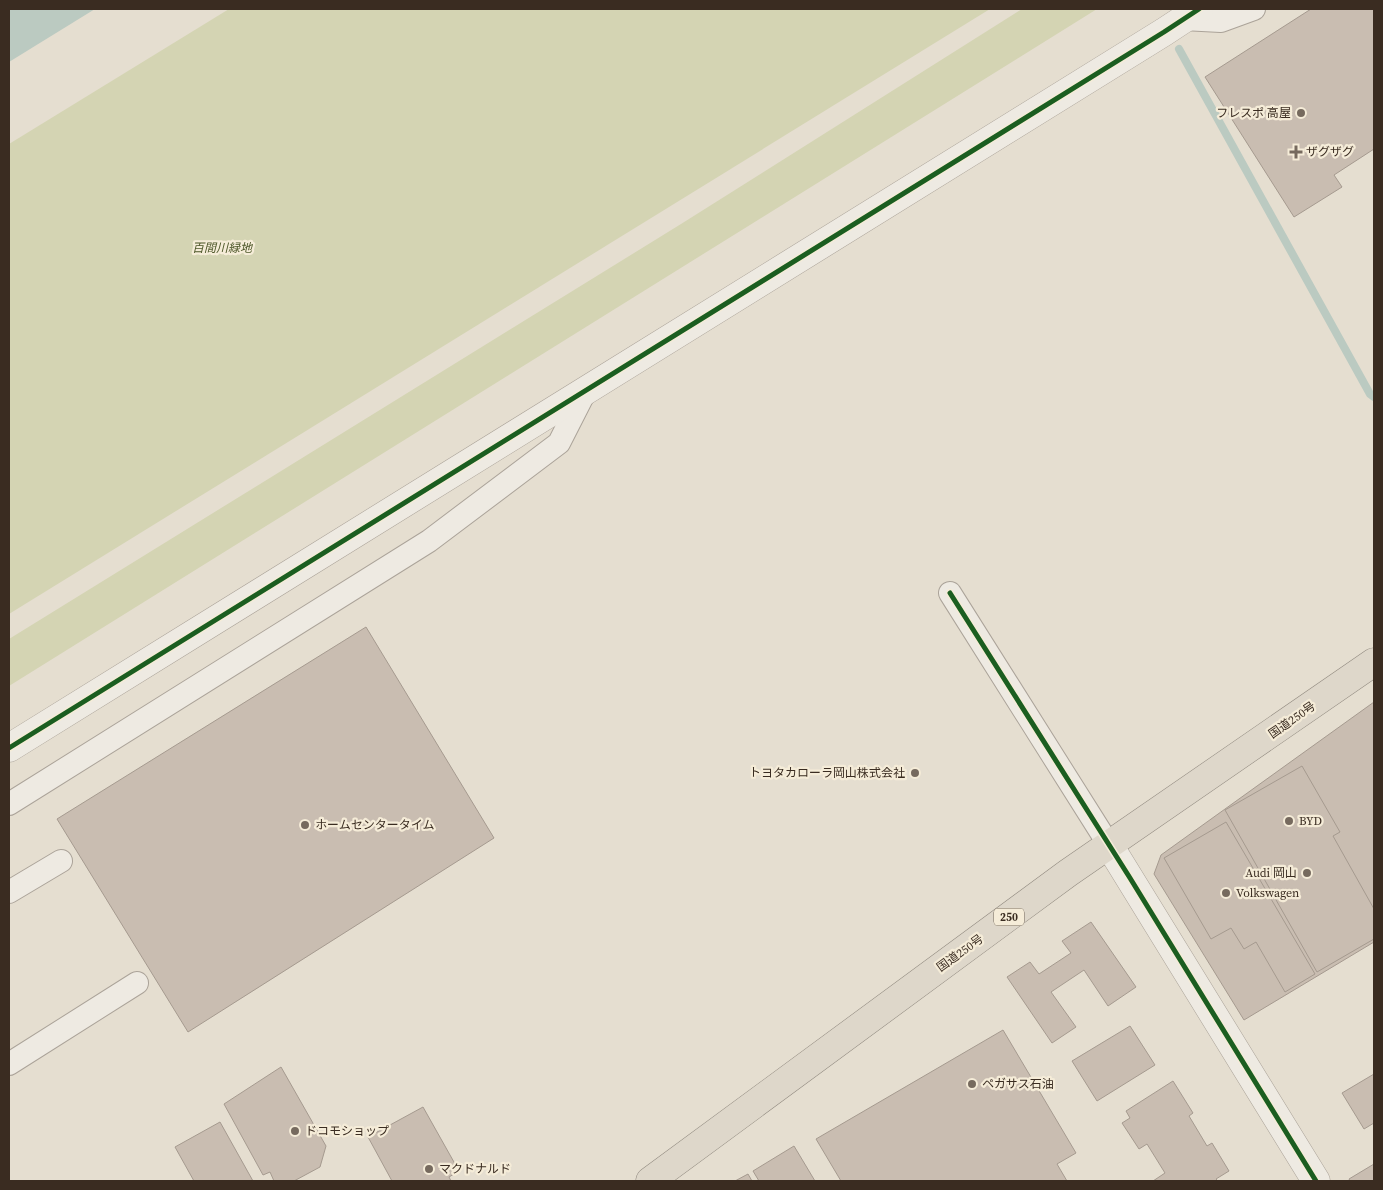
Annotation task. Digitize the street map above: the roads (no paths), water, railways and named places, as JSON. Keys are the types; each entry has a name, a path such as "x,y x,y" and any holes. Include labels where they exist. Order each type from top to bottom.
{"highway":[{"name":"国道250号","path":"650,1181 1068,873 1374,662"}],"street":[{"path":"9,748 1191,14 1221,21 1254,9"},
{"path":"9,804 429,541 560,444 586,390"},
{"path":"950,593 1109,845 1316,1181"},
{"path":"9,892 61,861"},
{"path":"9,1064 137,983"}],"waterway":[{"path":"1179,49 1370,394 1374,397"}],"place":[{"name":"フレスポ 高屋","path":"1301,113"},
{"name":"ザグザグ","path":"1296,152"},
{"name":"トヨタカローラ岡山株式会社","path":"915,773"},
{"name":"BYD","path":"1289,821"},
{"name":"ホームセンタータイム","path":"305,825"},
{"name":"Audi 岡山","path":"1307,873"},
{"name":"Volkswagen","path":"1226,893"},
{"name":"ペガサス石油","path":"972,1084"},
{"name":"ドコモショップ","path":"295,1131"},
{"name":"マクドナルド","path":"429,1169"}],"park label":[{"name":"百間川緑地","path":"222,248"}]}
